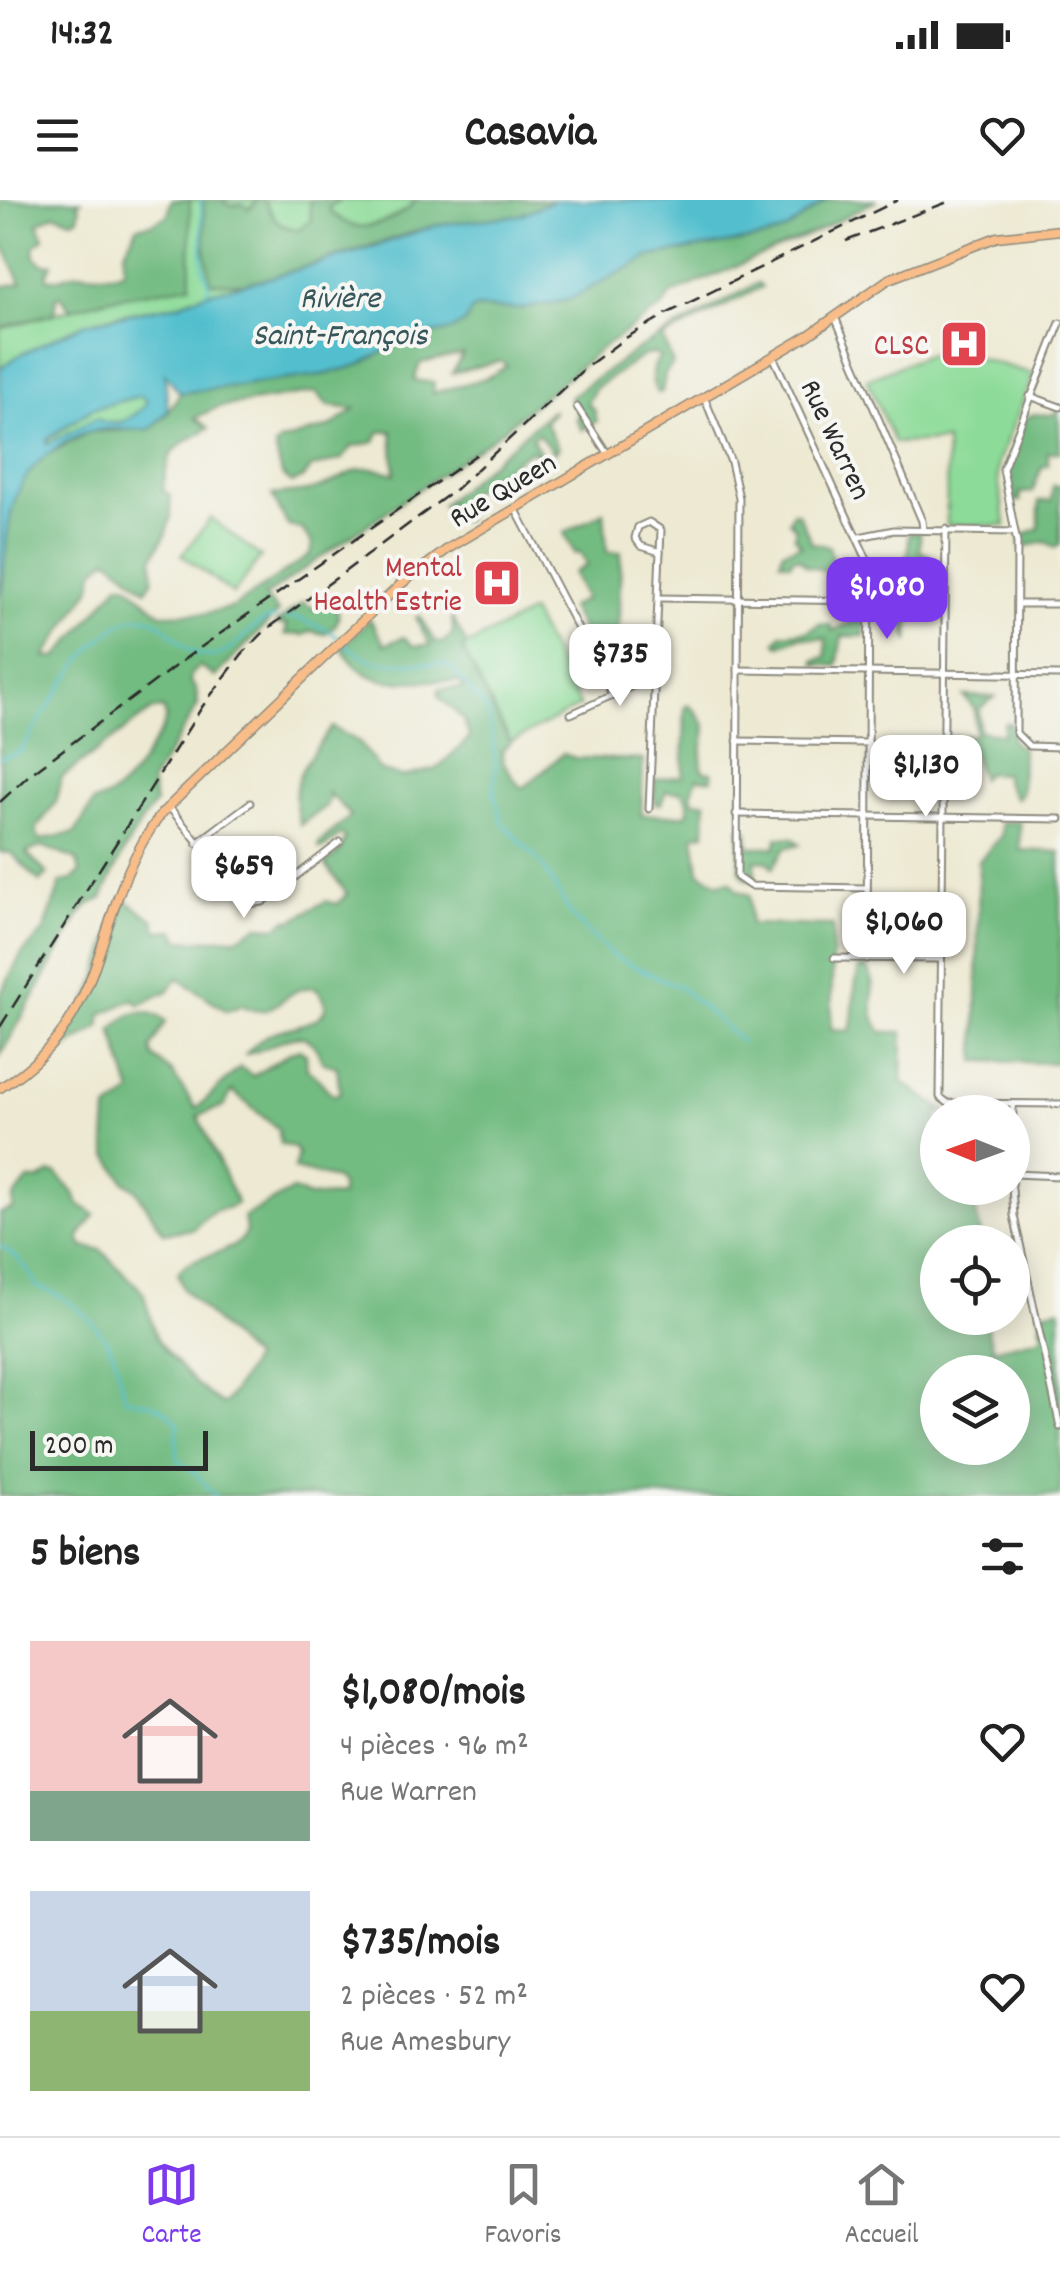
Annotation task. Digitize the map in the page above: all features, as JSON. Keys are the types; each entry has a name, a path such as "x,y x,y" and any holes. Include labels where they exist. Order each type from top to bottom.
{"main road":[{"name":"Rue Queen","path":"0,1088 43,1055 77,1012 91,982 130,862 169,806 410,576 448,548 774,356 889,279 990,239 1060,230"}],"street":[{"path":"835,317 923,530"},
{"path":"1060,323 1002,470 1016,532 1015,727 1019,739 1029,746 1060,747"},
{"name":"Rue Warren","path":"774,356 870,568 867,958"},
{"path":"704,396 738,489 735,871 739,880 750,886 867,888"},
{"path":"1030,396 1060,407"},
{"path":"577,407 607,453"},
{"path":"516,508 612,694"},
{"path":"649,809 662,534 653,522 641,524 636,530 637,542 660,552"},
{"path":"942,1095 946,530"},
{"path":"859,537 880,531 1016,532"},
{"path":"659,598 870,601"},
{"path":"1017,604 1060,604"},
{"path":"738,670 1060,675"},
{"path":"572,714 654,676"},
{"path":"738,741 869,743"},
{"path":"198,843 250,803"},
{"path":"169,806 241,898 254,905 340,842"},
{"path":"736,814 1060,819"},
{"path":"834,958 942,959"},
{"path":"1030,1104 1060,1104"},
{"path":"1030,1175 1060,1176"},
{"path":"1013,1205 1060,1427"}],"green space":[{"path":"0,200 83,200 77,203 78,218 55,214 38,223 44,238 34,246 35,257 44,264 52,264 46,274 52,279 124,270 124,252 137,227 168,215 171,200 190,200 191,285 70,309 60,296 56,298 54,313 0,328 0,287 21,283 0,238"},
{"path":"179,200 429,200 273,277 206,293 179,304 104,318 66,332 0,368 0,329 107,299 179,286"},
{"path":"203,200 221,200 230,206 243,204 249,209 258,200 264,200 277,220 299,230 311,220 309,200 341,200 329,207 330,212 348,224 368,226 404,212 416,200 555,200 520,215 429,227 273,277 244,283 211,283"},
{"path":"826,200 877,200 812,234 671,294 664,306 601,349 494,437 265,596 278,612 215,677 200,666 191,674 198,705 151,782 155,803 125,849 102,899 89,904 79,916 0,1056 0,995 21,955 44,931 61,882 80,873 77,860 42,846 26,853 48,874 40,882 11,853 0,852 0,599 5,526 11,501 29,468 89,432 150,429 166,415 180,393 327,374 359,365 411,337 464,323 477,308 522,309 568,300 651,256 768,237 787,230","holes":["463,354 452,373 500,361 507,366 486,378 433,393 434,383 414,380 420,363","316,392 329,406 355,409 332,426 279,442 275,447 282,475 292,483 311,468 342,459 352,447 375,442 379,432 392,431 395,474 358,470 312,490 272,495 288,526 302,529 312,543 310,555 233,607 207,613 161,614 128,585 120,583 57,658 45,657 92,586 94,571 108,558 146,590 153,579 153,557 171,516 170,495 163,490 170,457 209,428 195,418 218,407","163,709 163,728 126,783 94,802 75,833 39,840 36,829 56,802 62,777 152,710"]},
{"path":"758,283 762,287 663,338 673,364 665,374 662,392 657,393 653,383 653,370 660,357 654,354 644,355 595,388 587,404 594,409 597,421 582,430 570,399 572,395 638,349"},
{"path":"944,348 1034,374 998,462 1006,526 947,525 946,441 894,443 867,379"},
{"path":"139,396 147,399 146,405 129,421 104,423 47,445 47,440 92,409"},
{"path":"1058,409 1060,452 1048,452 1048,465 1042,467 1032,492 1020,493 1020,501 1014,501 1007,469 1025,418 1034,414 1053,415"},
{"path":"552,410 545,422 558,448 554,453 538,433 532,438 539,458 531,450 465,496 469,509 466,519 461,520 452,505 442,505"},
{"path":"1053,486 1060,486 1060,544 1054,547 1046,542 1021,547 1021,536 1039,528 1039,501 1051,501"},
{"path":"604,512 607,552 621,552 618,646 591,649 570,607 585,599 573,573 587,565 580,552 575,554 564,533"},
{"path":"793,512 798,513 812,543 829,546 836,574 807,566 799,558 792,558 791,563 780,561 783,551 801,545 794,536 796,528 789,521"},
{"path":"211,518 261,557 233,594 182,555"},
{"path":"909,533 920,533 920,552 934,563 940,581 932,584 930,576 912,576 909,642 902,566 908,554"},
{"path":"330,596 338,617 335,626 325,634 285,634 287,625 276,624 303,602 312,608"},
{"path":"531,612 580,706 511,742 462,648"},
{"path":"419,616 435,642 442,643 453,634 452,617 467,645 462,648 510,743 502,751 503,762 519,786 525,787 563,754 575,758 643,760 641,815 684,815 688,812 688,801 682,792 666,791 661,804 655,804 654,780 683,776 685,709 688,705 699,714 706,727 701,754 703,771 712,772 712,779 697,779 691,793 693,801 706,802 705,833 694,835 699,872 718,883 730,881 739,891 750,895 750,924 833,926 831,1030 850,1031 859,969 867,968 874,1015 882,1032 903,1032 902,1082 921,1095 920,1205 976,1205 979,1225 920,1225 920,1335 989,1335 993,1349 1043,1337 1039,1313 1060,1308 1060,1496 0,1496 0,1213 13,1209 13,1199 28,1180 56,1173 78,1203 95,1215 80,1235 80,1242 84,1247 101,1250 143,1292 156,1337 196,1384 221,1404 226,1403 252,1358 183,1289 178,1273 194,1261 233,1246 246,1231 244,1217 293,1190 309,1197 341,1196 336,1179 294,1169 298,1153 293,1147 280,1144 278,1129 232,1091 224,1106 198,1116 237,1203 210,1213 194,1229 164,1233 108,1156 105,1142 107,1111 132,1093 112,1030 138,1013 151,1013 166,1021 151,1048 153,1057 172,1072 196,1109 240,1067 253,1076 300,1049 306,1054 307,1069 334,1095 340,1093 337,1067 322,1062 307,1039 288,1038 246,1054 268,1035 321,1015 324,999 316,988 296,991 263,1010 242,1005 227,1011 178,978 168,991 139,1005 134,999 102,1014 100,1027 54,1052 89,997 122,898 154,920 157,931 174,930 180,940 194,941 237,938 258,926 276,927 326,901 337,904 347,894 325,864 340,851 345,838 342,834 323,848 319,848 319,843 351,816 327,791 330,797 326,806 300,825 296,809 301,772 332,727 359,742 380,770 402,777 436,769 470,738 463,719 439,697 439,689 462,688 460,682 380,679 354,664 342,648 370,619 385,645 404,637 413,646 430,645 416,618"},
{"path":"864,620 864,636 842,636 837,666 815,664 815,660 826,657 826,639 800,637 780,645 776,642 782,634 808,631 819,624 831,625 832,631"},
{"path":"964,696 995,697 979,709 979,731 1003,734 1004,723 1011,723 1012,742 1022,748 1021,793 1016,799 1005,774 986,773 981,779 971,748 948,743 948,737 975,735 975,710"},
{"path":"1001,822 1020,822 1020,850 1060,852 1060,1063 976,1061 979,861 1001,836"},
{"path":"740,828 748,831 748,847 776,847 777,837 793,838 800,844 785,848 773,868 768,861 755,860 755,879 746,879 740,871"}],"water":[{"name":"Rivière Saint-François","path":"555,200 826,200 787,230 768,237 651,256 568,300 522,309 477,308 450,331 411,337 359,365 327,374 180,393 165,374 168,411 150,429 102,429 82,434 52,451 23,482 10,517 0,599 0,368 86,323 179,304 437,225 520,215","holes":["139,396 146,399 146,405 123,421 111,423 96,418 47,444 47,439 92,409"]}],"waterway":[{"path":"201,200 203,266 209,285 206,292"},
{"path":"0,758 20,752 75,668 112,630 130,619 157,622 193,652 212,656 229,650 258,624 276,618"},
{"path":"285,618 297,618 330,631 375,662 445,664 455,672 489,713 496,767 494,793 502,822 541,863 573,918 614,957 681,988 742,1042"},
{"path":"0,1246 13,1254 37,1287 73,1305 95,1326 111,1349 126,1399 156,1406 173,1418 179,1425 178,1460 216,1496"}],"railway":[{"path":"0,1027 202,707 242,654 266,630 456,489 585,368 624,339 666,314 898,200"},
{"path":"846,241 953,200"},
{"path":"0,802 28,776 194,652 483,450"}],"place":[{"name":"CLSC","path":"964,344"},
{"name":"Mental Health Estrie","path":"497,583"}]}
